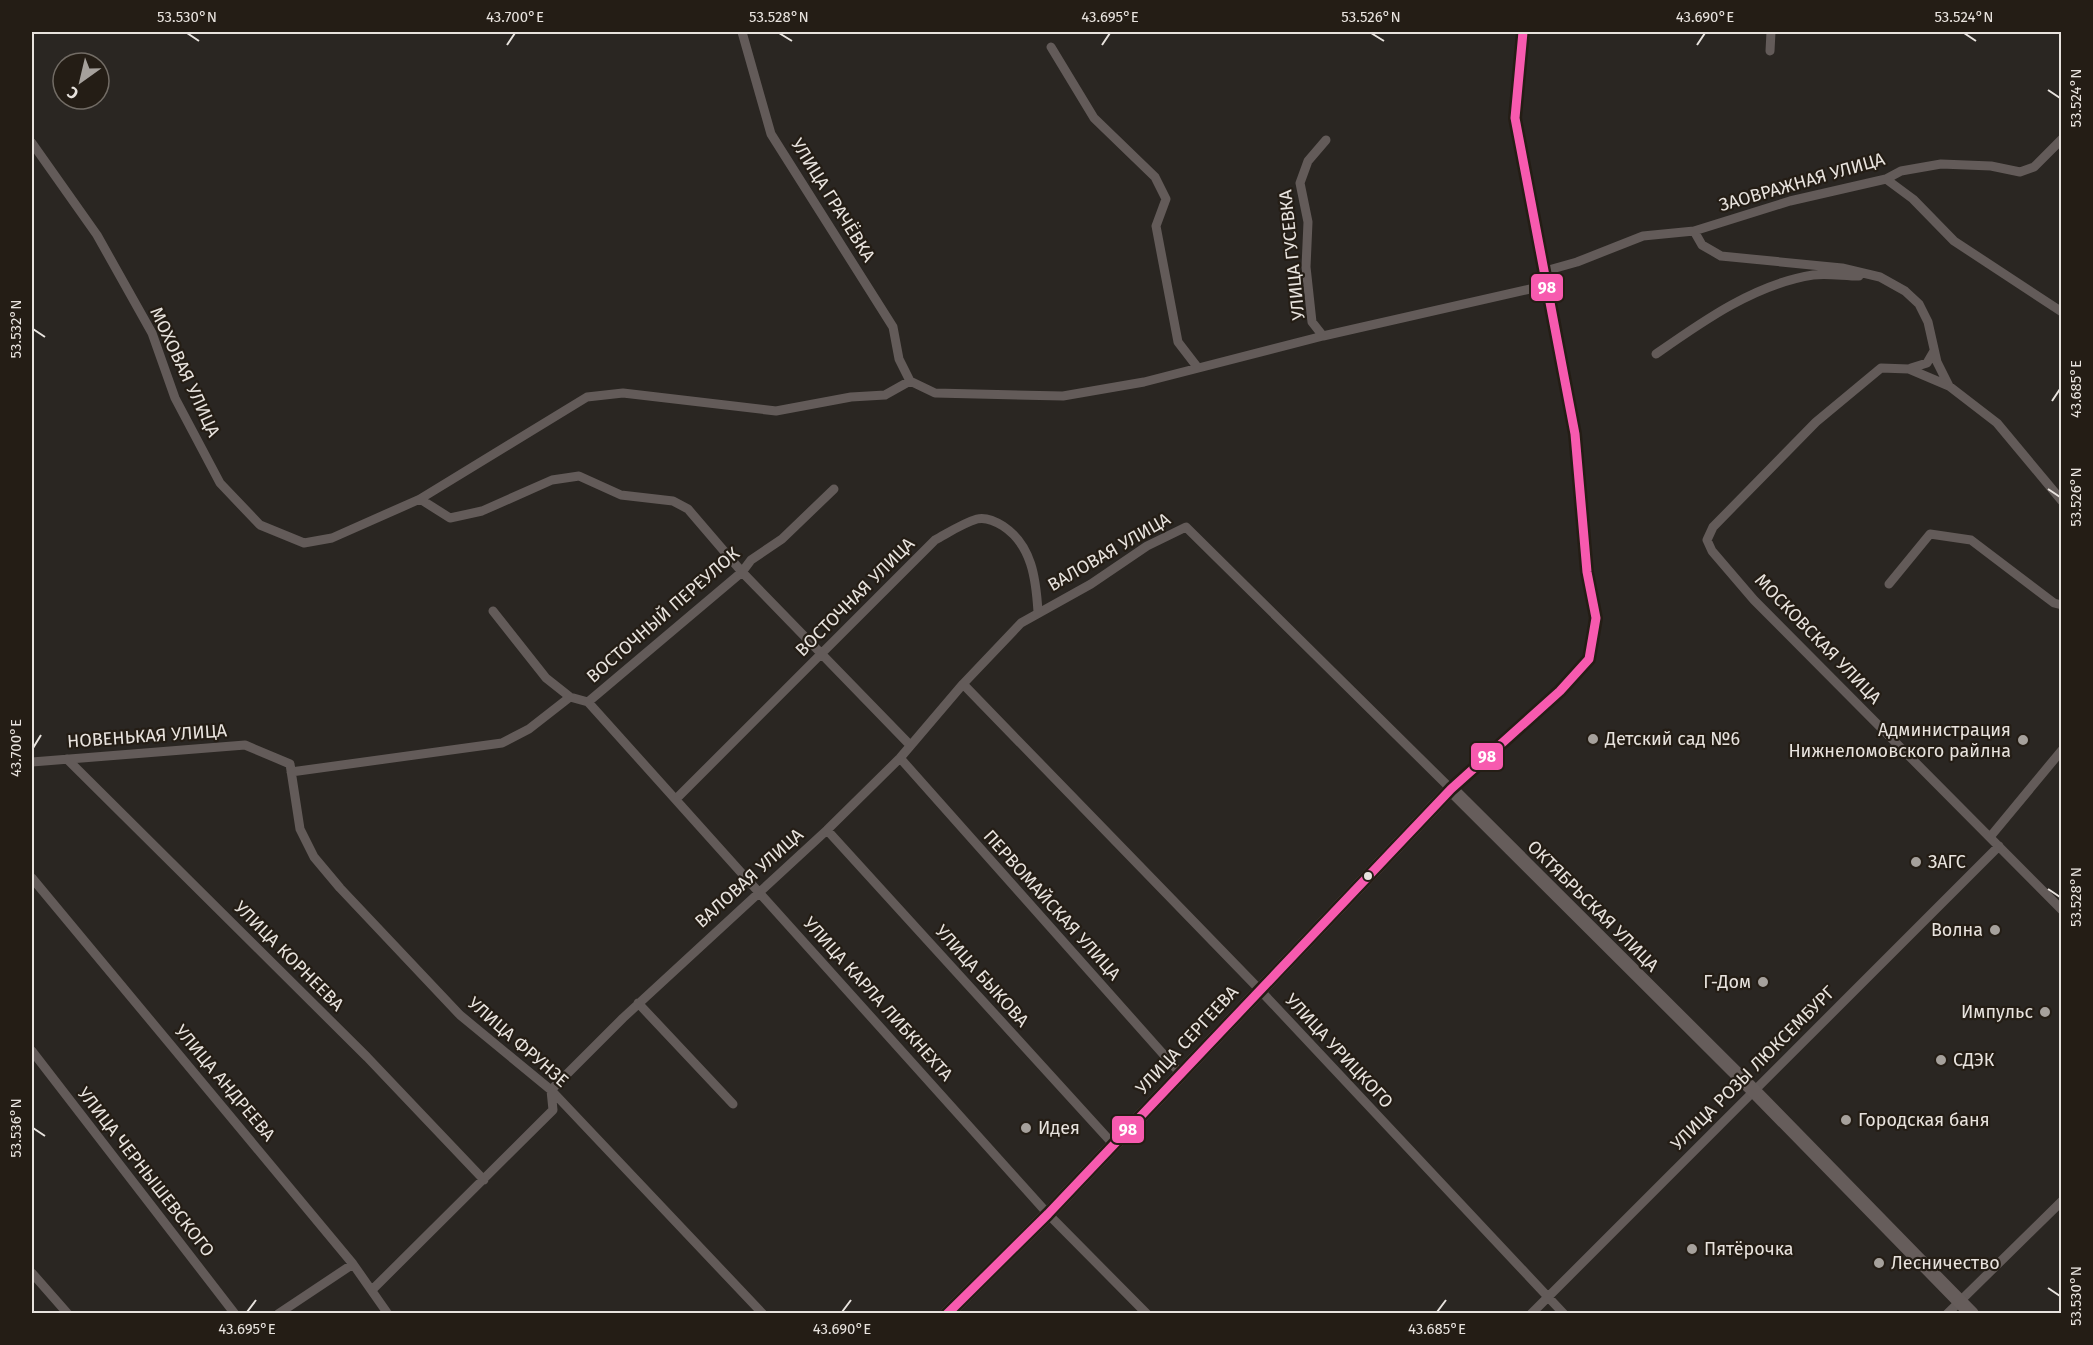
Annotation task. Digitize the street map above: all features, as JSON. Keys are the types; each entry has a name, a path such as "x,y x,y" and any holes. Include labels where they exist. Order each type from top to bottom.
{"main road":[{"name":"УЛИЦА СЕРГЕЕВА","path":"951,1312 1048,1215 1259,989 1451,789"},
{"name":"ОКТЯБРЬСКАЯ УЛИЦА","path":"1451,789 1753,1090 1972,1314"}],"street":[{"name":"УЛИЦА ГРАЧЁВКА","path":"742,32 771,134 893,327 899,359 910,381"},
{"path":"1451,789 1560,691 1589,659 1596,618 1587,572 1575,434 1515,118 1523,32"},
{"path":"1770,51 1771,32"},
{"path":"1051,47 1094,118 1155,177 1166,199 1156,226 1178,342 1198,368"},
{"name":"ЗАОВРАЖНАЯ УЛИЦА","path":"1545,271 1576,262 1643,236 1694,231 1790,201 1886,178 1901,171 1941,164 1991,166 2020,172 2034,167 2061,139"},
{"name":"УЛИЦА ГУСЕВКА","path":"1323,336 1312,322 1306,267 1308,222 1300,183 1308,161 1326,140"},
{"name":"МОХОВАЯ УЛИЦА","path":"32,142 97,235 152,333 175,398 220,483 260,525 304,543 332,538 420,499 587,397 623,393 776,411 851,397 885,395 910,381"},
{"path":"1886,178 1913,199 1954,241 2061,312"},
{"path":"1694,231 1702,245 1721,256 1842,268 1880,277 1905,291 1918,304 1928,322 1941,373 1949,386"},
{"path":"1656,354 1715,313 1764,290 1813,275 1880,277"},
{"path":"910,381 935,393 1063,396 1144,382 1323,336 1548,285"},
{"path":"1909,369 1927,363 1934,350"},
{"name":"МОСКОВСКАЯ УЛИЦА","path":"1909,369 1881,368 1840,401 1816,422 1713,527 1707,540 1712,551 1754,600 2061,910"},
{"path":"1909,369 1949,386 1997,423 2061,501"},
{"path":"420,499 450,518 482,511 552,480 579,476 621,495 673,501 688,509 742,572 910,745"},
{"name":"ВОСТОЧНЫЙ ПЕРЕУЛОК","path":"291,772 502,743 529,729 570,697 588,702 742,572 752,560 782,539 834,489"},
{"name":"ВОСТОЧНАЯ УЛИЦА","path":"676,799 935,540 978,519 994,521 1013,533 1025,546 1037,587 1038,612"},
{"name":"ОКТЯБРЬСКАЯ УЛИЦА","path":"1186,527 1451,789"},
{"name":"ВАЛОВАЯ УЛИЦА","path":"551,1090 638,1003 827,830 900,758 963,684 1021,623 1091,584 1147,546 1186,527"},
{"path":"1889,584 1930,534 1971,540 2008,571 2054,603 2061,605"},
{"path":"493,611 546,678 570,697"},
{"name":"УЛИЦА УРИЦКОГО","path":"963,684 1259,989 1564,1314"},
{"name":"УЛИЦА КАРЛА ЛИБКНЕХТА","path":"588,702 760,891 1048,1215 1147,1314"},
{"name":"НОВЕНЬКАЯ УЛИЦА","path":"32,762 245,745 290,764 291,772"},
{"path":"1990,837 2061,750"},
{"name":"ПЕРВОМАЙСКАЯ УЛИЦА","path":"900,758 1180,1073"},
{"name":"УЛИЦА КОРНЕЕВА","path":"67,759 367,1057 484,1180"},
{"name":"УЛИЦА ФРУНЗЕ","path":"291,772 300,829 314,857 460,1015 551,1090 763,1314"},
{"name":"УЛИЦА БЫКОВА","path":"827,830 1113,1144"},
{"name":"УЛИЦА РОЗЫ ЛЮКСЕМБУРГ","path":"1531,1314 1999,846"},
{"name":"УЛИЦА АНДРЕЕВА","path":"32,878 353,1264 388,1314"},
{"path":"638,1003 733,1104"},
{"name":"УЛИЦА ЧЕРНЫШЕВСКОГО","path":"32,1051 235,1314"},
{"path":"372,1290 553,1110 551,1090"},
{"path":"1947,1314 2061,1201"},
{"path":"278,1314 353,1264"},
{"path":"32,1273 68,1314"}],"transit line":[{"name":"98","path":"947,1314 1048,1214 1451,789 1560,691 1589,659 1596,618 1587,572 1575,434 1515,118 1523,32"}],"place":[{"name":"Детский сад №6","path":"1593,739"},
{"name":"Администрация Нижнеломовского райлна","path":"2023,740"},
{"name":"ЗАГС","path":"1916,862"},
{"name":"Волна","path":"1995,930"},
{"name":"Г-Дом","path":"1763,982"},
{"name":"Импульс","path":"2045,1012"},
{"name":"СДЭК","path":"1941,1060"},
{"name":"Городская баня","path":"1846,1120"},
{"name":"Идея","path":"1026,1128"},
{"name":"Пятёрочка","path":"1692,1249"},
{"name":"Лесничество","path":"1879,1263"}]}
